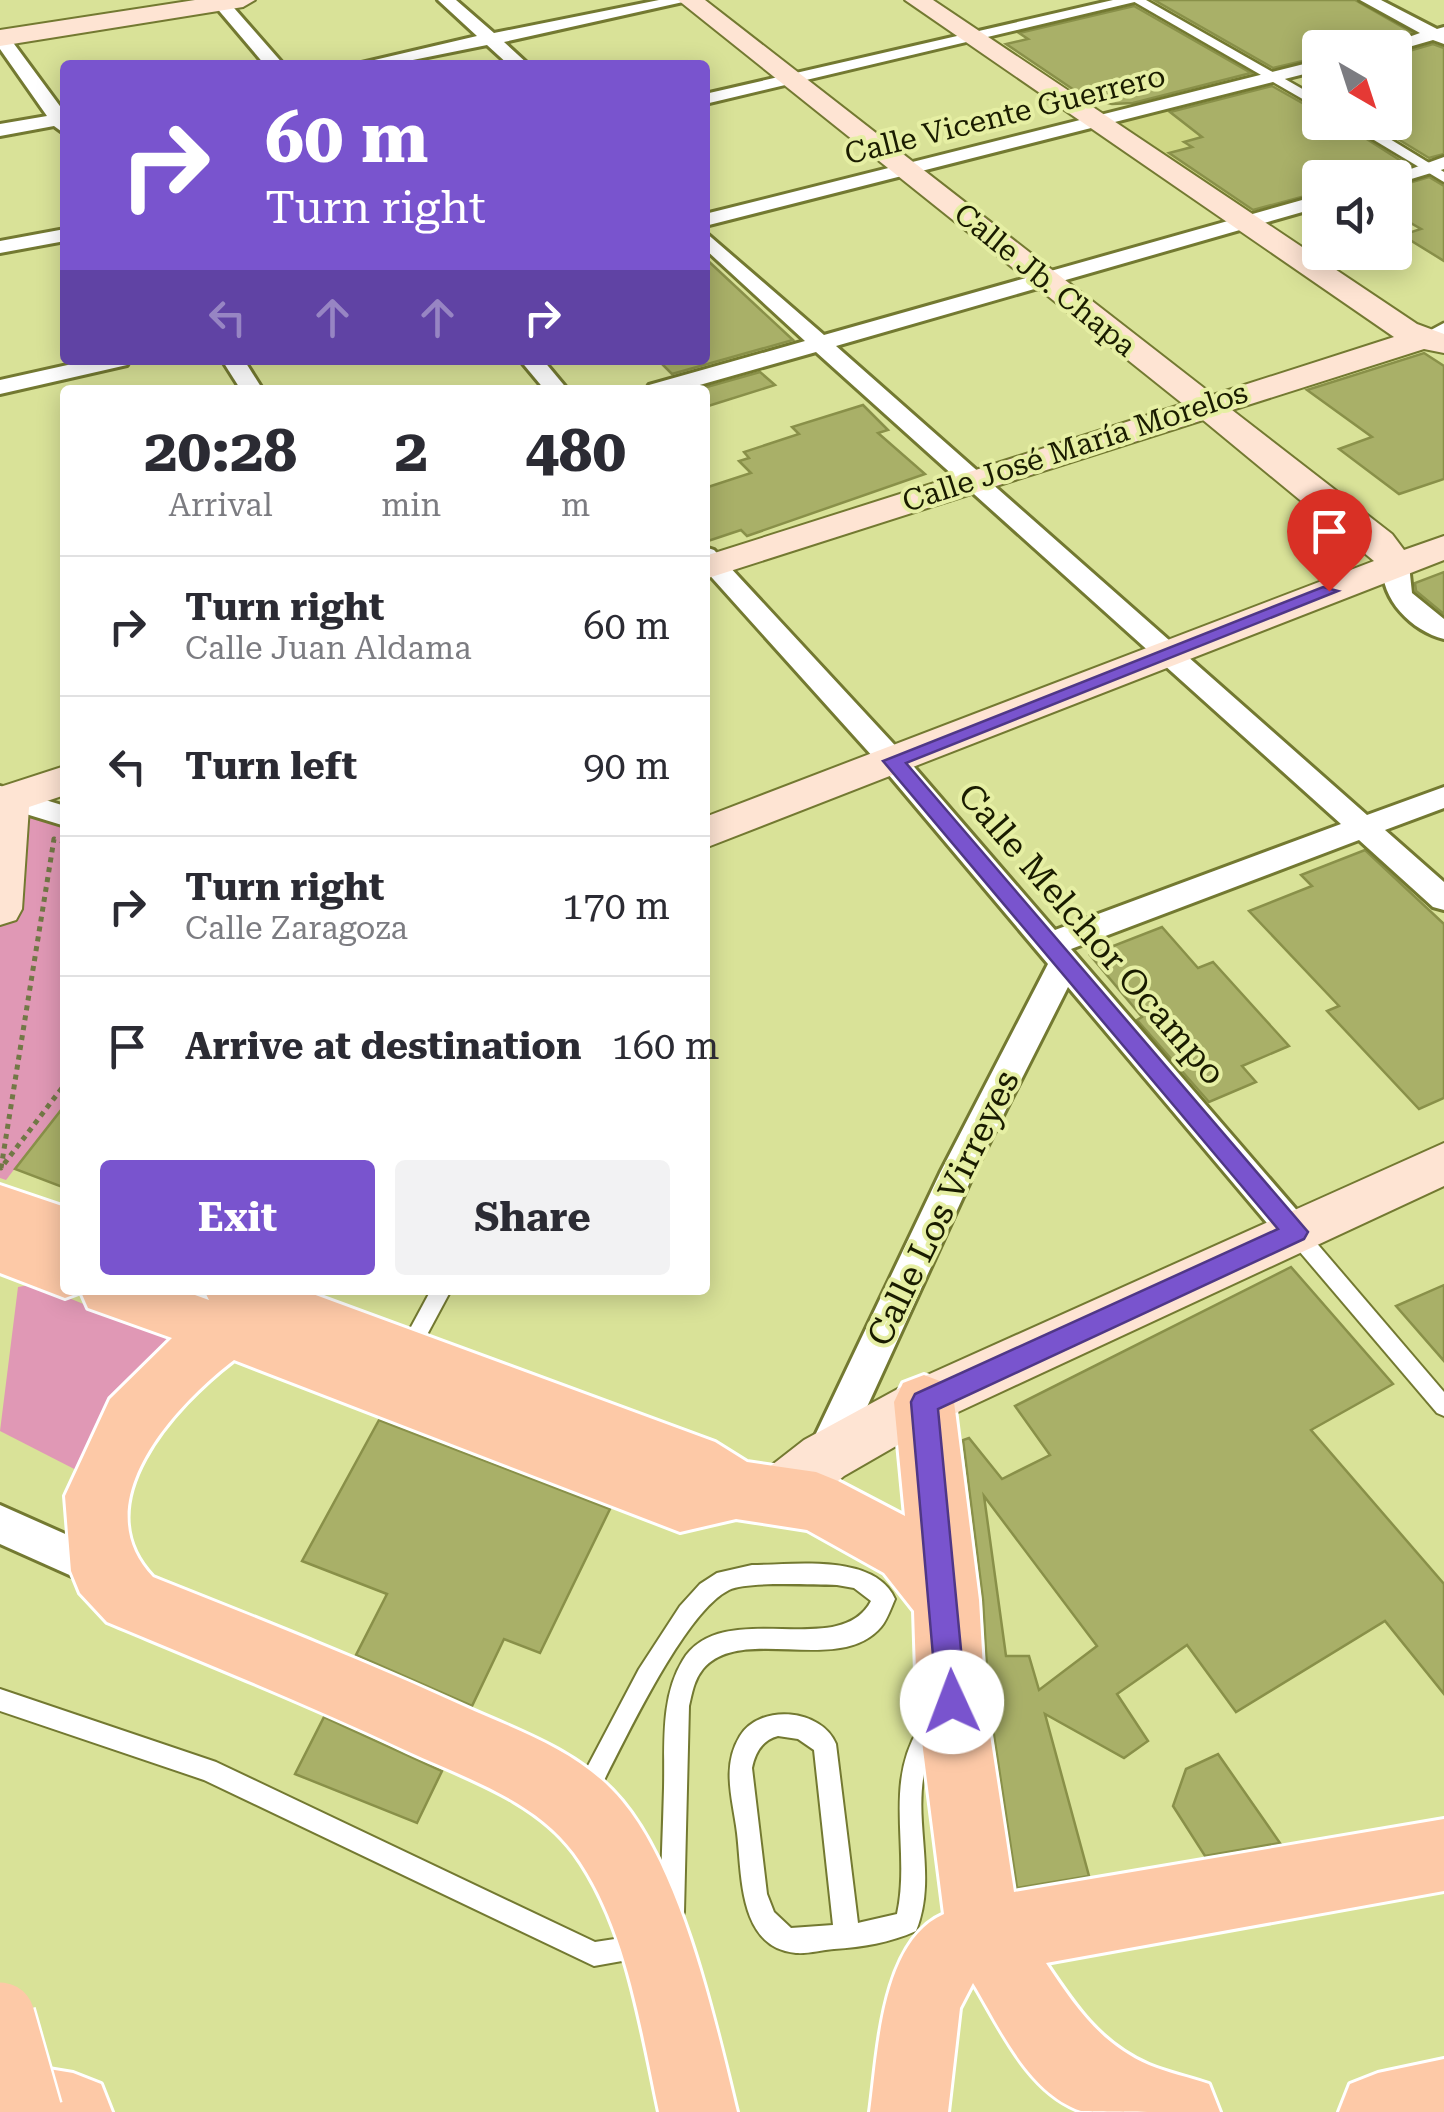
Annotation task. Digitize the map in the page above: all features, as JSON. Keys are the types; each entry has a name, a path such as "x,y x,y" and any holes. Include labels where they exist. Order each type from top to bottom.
{"main road":[{"name":"Calle Jb. Chapa","path":"687,0 909,170 1044,281 1378,542 1396,565"},
{"path":"917,0 1406,331 1437,337"},
{"path":"0,38 228,1"},
{"name":"Calle José María Morelos","path":"710,562 1202,406 1437,337"},
{"path":"710,832 1444,547"},
{"path":"0,909 5,798 60,782"},
{"path":"163,1295 239,1302 680,1502 780,1480 924,1402 1444,1163"},
{"path":"0,1208 60,1229"},
{"path":"0,1248 60,1272"},
{"path":"239,1302 132,1418 97,1496 103,1571 130,1600 394,1709 509,1763 579,1805 632,1886 661,1971 694,2092"},
{"path":"924,1402 946,1600 952,1702 983,1933 1054,2042 1075,2064 1135,2100 1181,2112"},
{"path":"780,1480 907,1552 946,1600"},
{"path":"909,2112 922,2001 932,1974 954,1948 983,1933 1046,1926 1444,1854"},
{"path":"0,2017 28,2112"},
{"path":"1378,2112 1444,2098"},
{"path":"0,2100 73,2112"}],"street":[{"path":"446,0 515,60"},
{"path":"386,60 687,0"},
{"path":"710,98 1136,0 1302,95"},
{"path":"1368,0 1441,35"},
{"path":"228,1 272,60"},
{"path":"1412,42 1441,35"},
{"path":"0,38 60,118"},
{"name":"Calle Vicente Guerrero","path":"710,219 1302,70"},
{"path":"0,130 60,122"},
{"path":"1383,140 1439,170"},
{"path":"1412,175 1439,170"},
{"path":"675,385 1302,206"},
{"path":"0,247 60,236"},
{"path":"710,243 969,480 1444,899"},
{"path":"0,387 98,365"},
{"path":"536,365 553,385"},
{"name":"Calle Melchor Ocampo","path":"710,565 893,761 1295,1232"},
{"path":"1396,565 1392,581 1396,595 1444,631"},
{"path":"1058,952 1444,797"},
{"path":"5,798 60,827"},
{"name":"Calle Los Virreyes","path":"780,1480 957,1173 1058,952"},
{"path":"0,1524 103,1571"}],"lane":[{"path":"1295,1232 1444,1407"},
{"path":"397,1372 438,1295"},
{"path":"0,1700 208,1770 594,1954 661,1971 678,1706 686,1672 702,1654 728,1644 861,1634 879,1618 884,1599 870,1582 845,1575 725,1579 703,1594 680,1623 579,1805"},
{"path":"846,1936 825,1744 808,1727 778,1723 755,1734 742,1761 754,1899 766,1924 788,1940 846,1936 890,1931 907,1922 915,1900 907,1821 911,1773 923,1738 952,1702"}],"path":[{"path":"60,827 1,1168 60,1091"}],"shaded area":[{"path":"1268,82 1302,100 1302,140 1371,140 1406,160 1302,160 1302,199 1252,214 1113,122"},
{"path":"0,806 60,825 60,1110 6,1180 0,1178"},
{"path":"35,1284 178,1343 82,1473 0,1431 18,1287"}],"building":[{"path":"1154,0 1355,0 1408,30 1302,30 1302,61 1273,68"},
{"path":"1134,6 1251,73 1133,103 1112,104 1086,98 1006,44 1028,39 1019,33"},
{"path":"1433,44 1444,48 1444,154 1429,158 1400,140 1412,140 1412,50"},
{"path":"1272,86 1302,103 1302,140 1368,140 1400,160 1302,160 1302,197 1253,210 1169,153 1192,147 1184,142 1202,137 1170,112"},
{"path":"1429,177 1444,186 1444,261 1412,241 1412,232 1421,229 1412,224 1412,182"},
{"path":"710,263 793,340 710,363"},
{"path":"1424,353 1444,366 1444,479 1399,494 1339,449 1372,437 1307,390"},
{"path":"663,365 704,365 672,374"},
{"path":"760,372 775,385 710,405 710,386"},
{"path":"863,405 888,430 878,433 925,474 747,536 741,530 710,540 710,486 751,473 739,461 749,458 744,452 799,434 792,427"},
{"path":"1444,572 1444,614 1416,591 1415,583"},
{"path":"1365,850 1444,924 1444,1098 1419,1109 1327,1011 1339,1006 1249,911 1312,886 1301,875"},
{"path":"1162,927 1198,968 1213,962 1289,1046 1242,1066 1256,1082 1209,1102 1137,1020 1142,1017 1090,955"},
{"path":"60,1111 60,1186 15,1169"},
{"path":"1291,1267 1393,1384 1311,1430 1444,1584 1444,1694 1385,1621 1236,1712 1187,1645 1117,1694 1148,1741 1124,1758 1045,1714 1089,1876 1017,1888 989,1702 983,1600 963,1440 969,1438 1002,1479 1050,1455 1015,1406","holes":["984,1496 1097,1646 1039,1690 1029,1656 1006,1656"]},
{"path":"1444,1285 1444,1361 1396,1306"},
{"path":"379,1420 610,1509 540,1653 504,1639 472,1706 356,1655 387,1594 302,1561"},
{"path":"324,1717 442,1771 417,1823 295,1774"},
{"path":"1218,1754 1280,1843 1205,1856 1173,1806 1186,1769"}],"route":[{"path":"952,1702 924,1402 1295,1232 893,761 1329,591"}]}
